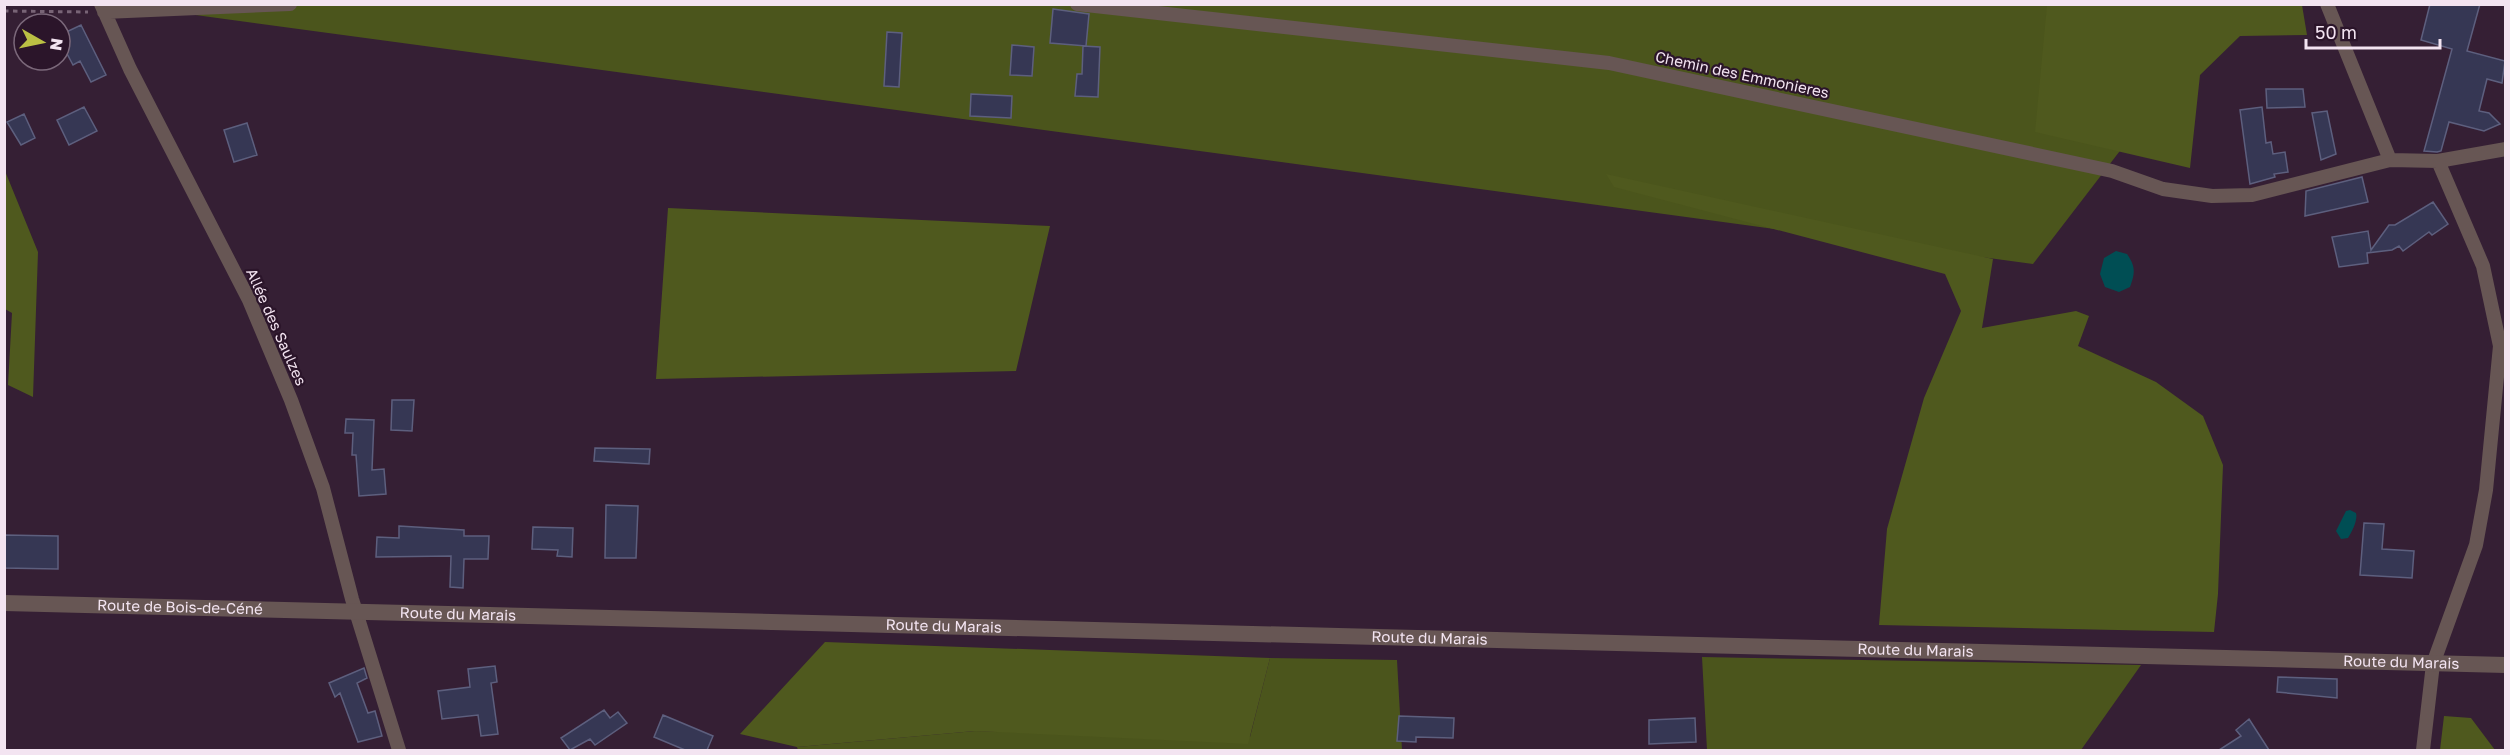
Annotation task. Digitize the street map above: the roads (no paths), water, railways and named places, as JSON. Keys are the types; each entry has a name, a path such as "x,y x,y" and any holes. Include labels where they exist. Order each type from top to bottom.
{"street":[{"path":"103,8 290,4"},
{"name":"Chemin des Emmonieres","path":"1077,4 1609,63 2112,171 2163,189 2212,196 2252,195 2390,160 2438,161 2505,149"},
{"path":"2327,4 2390,160"},
{"name":"Allée des Saulzes","path":"103,8 130,69 249,300 283,380 323,488 356,613 399,750"},
{"path":"2423,750 2433,664 2476,545 2486,490 2500,346 2483,266 2438,161"},
{"name":"Route de Bois-de-Céné","path":"4,603 356,613"},
{"name":"Route du Marais","path":"356,613 2505,665"}]}
